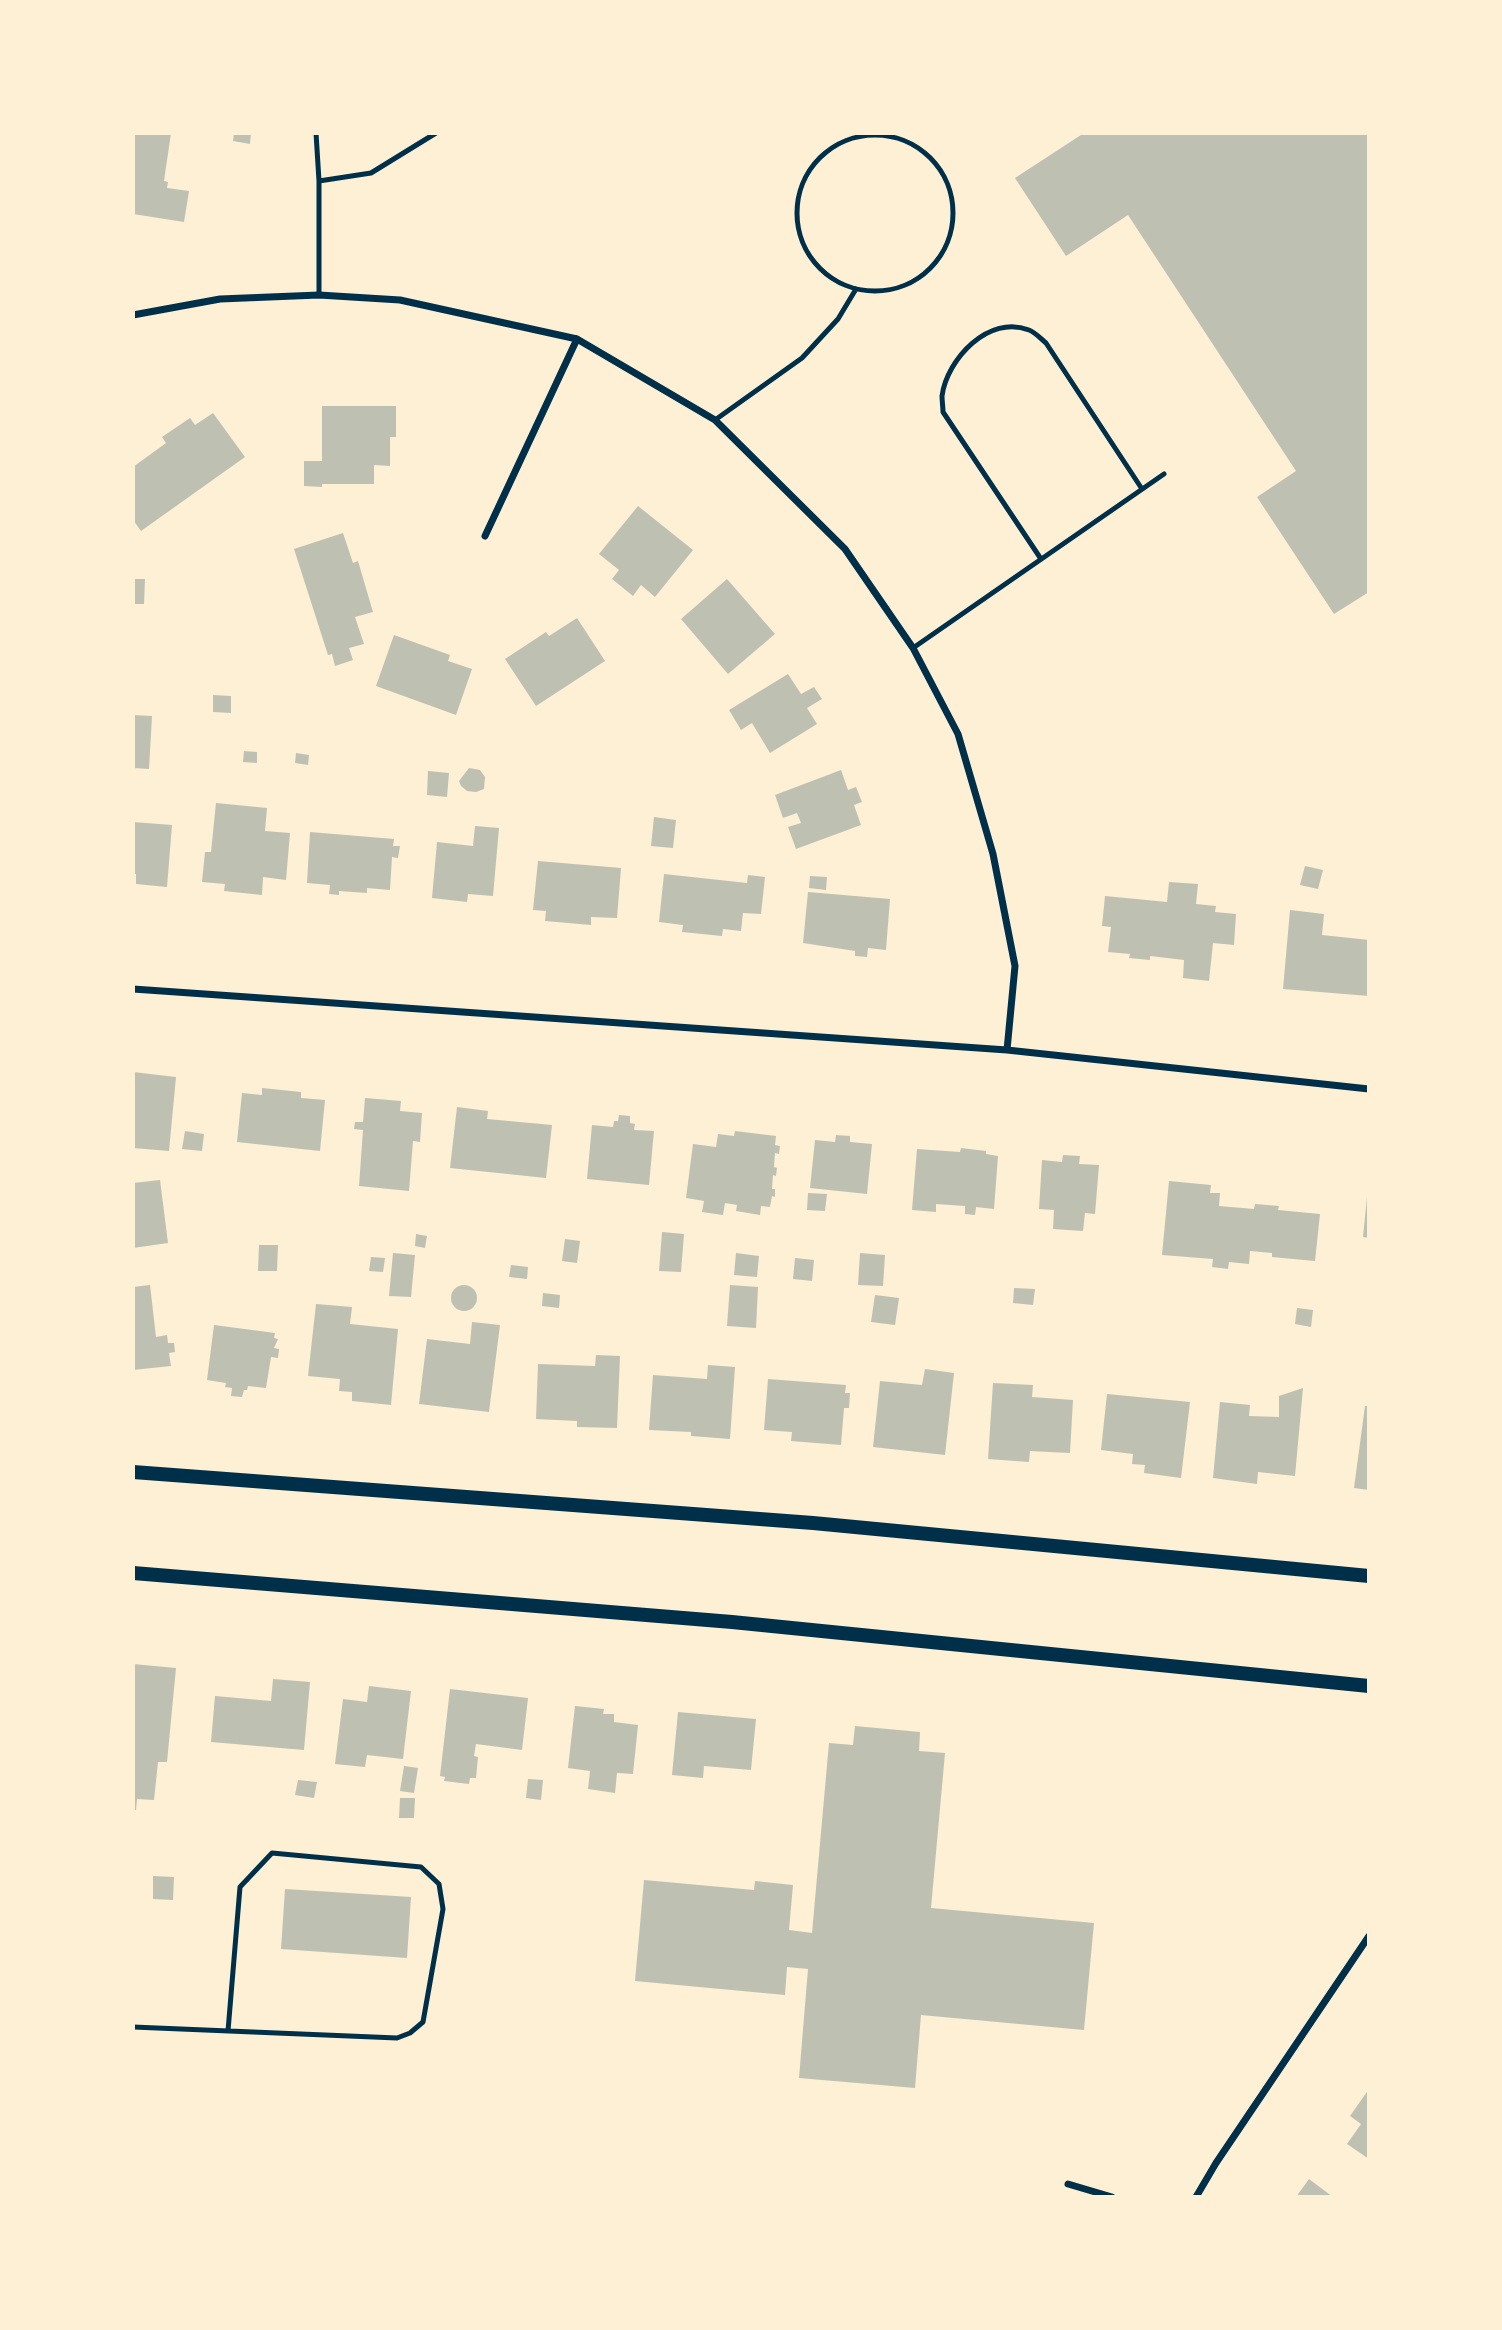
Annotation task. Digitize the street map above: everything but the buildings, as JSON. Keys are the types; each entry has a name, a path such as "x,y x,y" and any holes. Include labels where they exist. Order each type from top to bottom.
{"main road":[{"path":"133,1472 813,1523 1369,1576"},
{"path":"133,1573 732,1622 1369,1686"}],"street":[{"path":"133,315 220,299 319,295 400,300 577,339 715,420 845,549 913,648 957,734 993,854 1015,966 1007,1049"},
{"path":"485,536 577,339"},
{"path":"133,989 1007,1049 1369,1089"},
{"path":"1195,2197 1369,1936"},
{"path":"1068,2184 1112,2197"}],"lane":[{"path":"316,133 319,181 319,295"},
{"path":"319,181 371,173 436,133"},
{"path":"846,133 846,141"},
{"path":"884,135 903,141 920,150 935,163 946,180 952,198 950,237 929,270 913,282 895,289 856,289 838,282 822,271 809,256 797,219 798,199 809,173 828,151 846,141 884,135"},
{"path":"715,420 808,352 838,319 856,289"},
{"path":"1041,559 943,412 942,396 953,366 975,340 993,330 1012,327 1029,330 1046,343 1142,489"},
{"path":"913,648 1164,474"},
{"path":"133,2027 228,2031 397,2038 410,2033 423,2022 443,1909 439,1884 421,1867 272,1853 240,1887 228,2031"}]}
